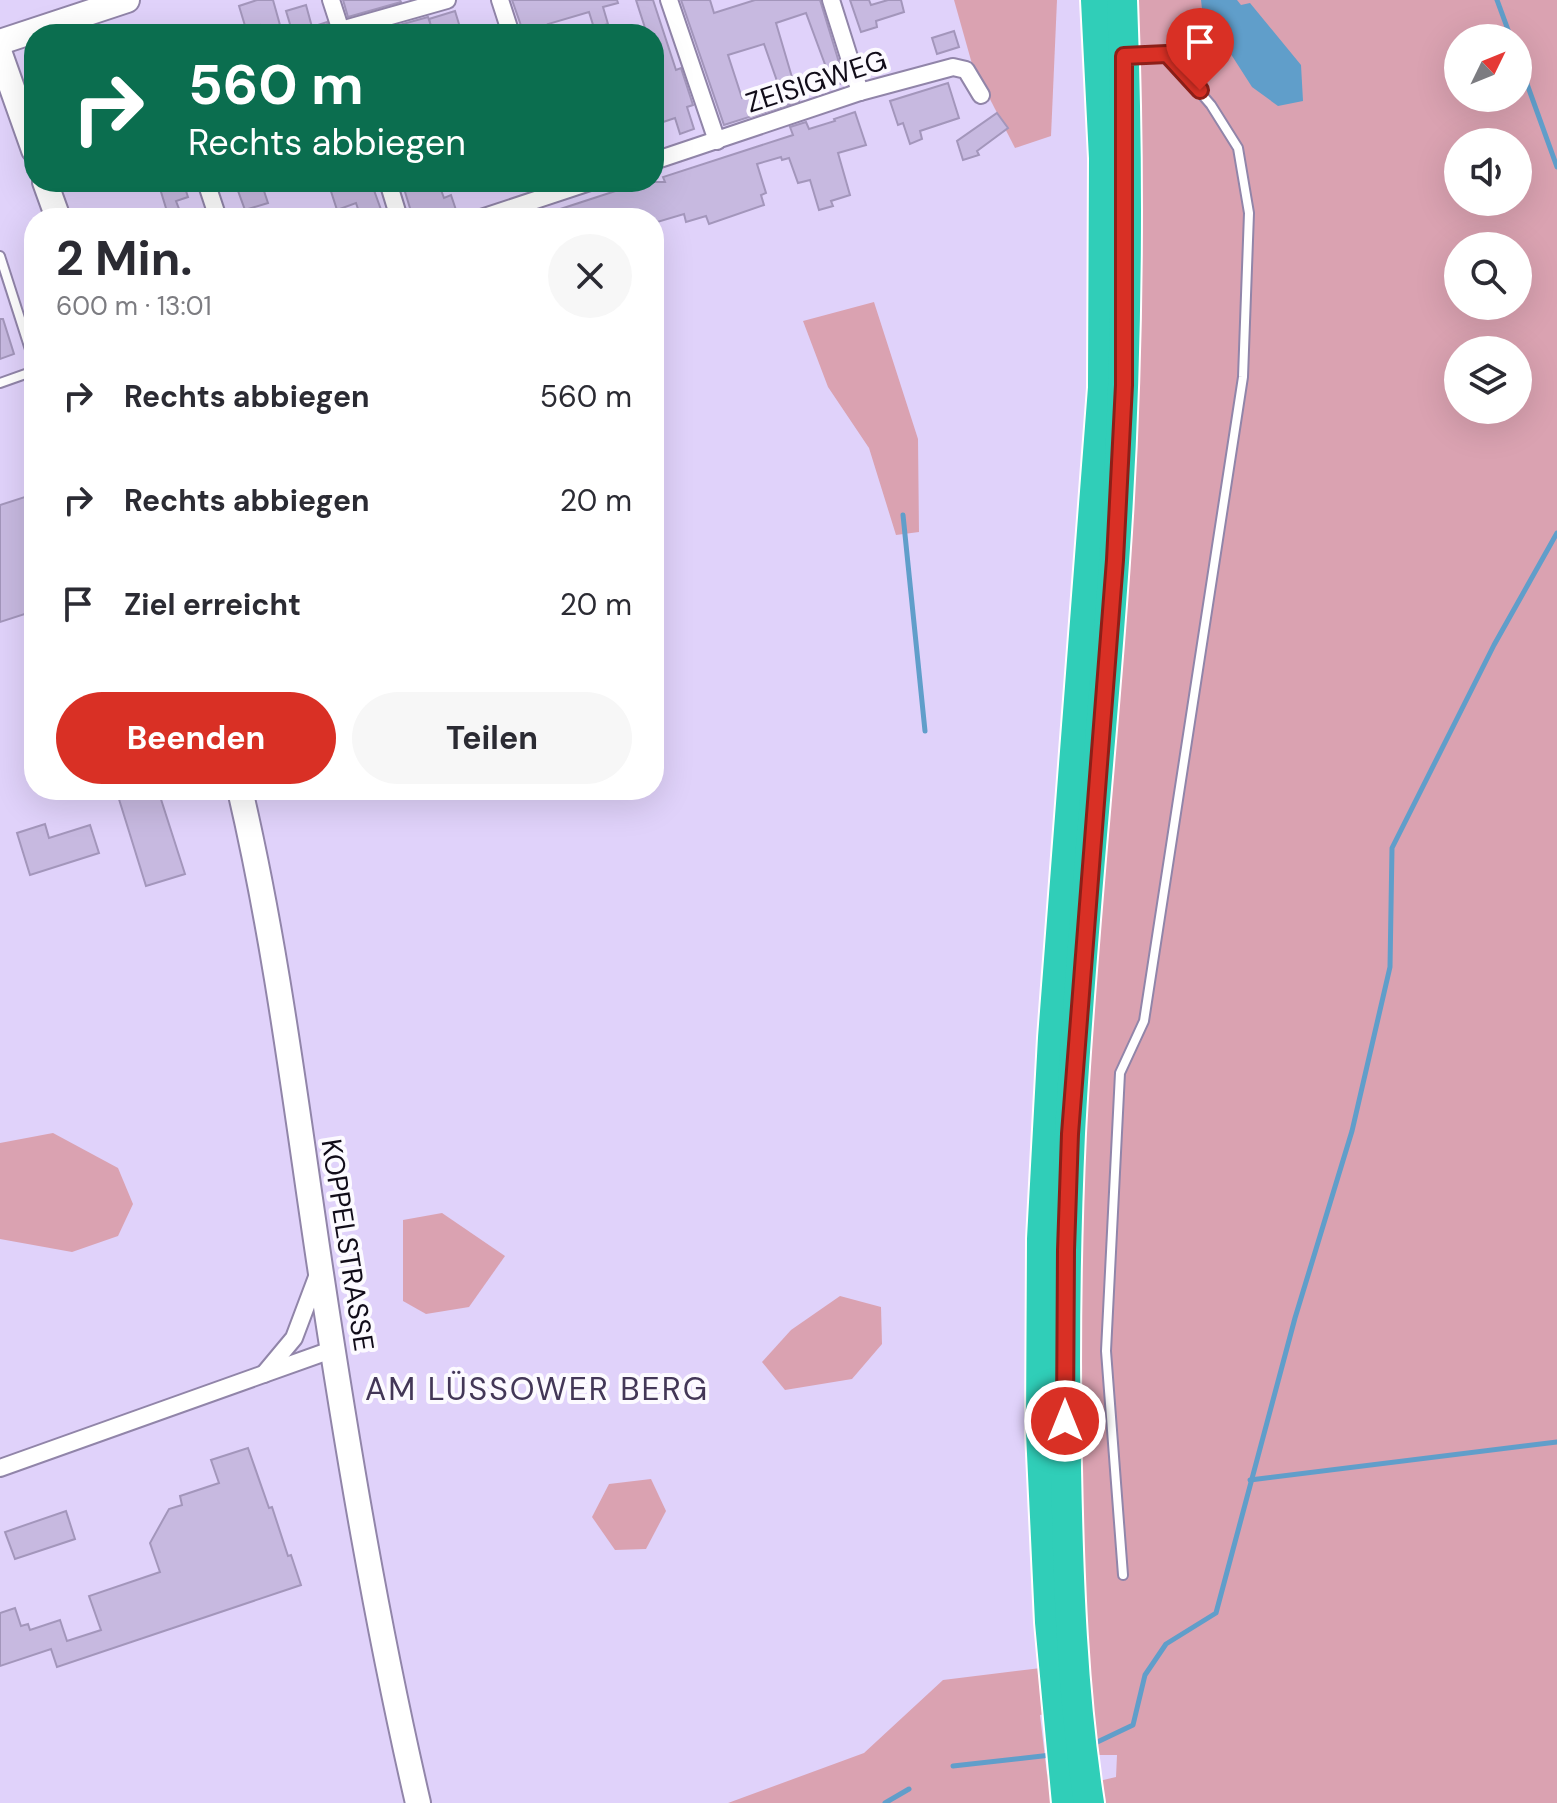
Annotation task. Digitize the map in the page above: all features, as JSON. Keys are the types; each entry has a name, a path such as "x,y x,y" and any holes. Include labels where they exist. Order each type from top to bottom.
{"highway":[{"path":"1076,1793 1068,1718 1050,1622 1041,1432 1042,1239 1053,1038 1103,388 1104,158 1096,0"},
{"path":"1068,1718 1066,1250 1076,1045 1115,560 1124,385 1122,0"}],"street":[{"path":"54,24 127,0"},
{"path":"331,0 338,24"},
{"path":"368,24 447,0"},
{"path":"500,0 508,24"},
{"path":"669,0 717,141"},
{"path":"831,0 860,92"},
{"path":"0,42 24,34"},
{"path":"0,54 24,122"},
{"name":"ZEISIGWEG","path":"664,158 860,92 953,67 966,70 981,95"},
{"path":"506,208 547,192"},
{"name":"KOPPELSTRASSE","path":"242,800 261,880 280,989 320,1269 375,1603 418,1803"},
{"path":"263,1375 294,1338 320,1269"},
{"path":"0,1468 334,1349"}],"lane":[{"path":"1124,56 1167,54 1186,41"},
{"path":"1123,1575 1106,1351 1120,1073 1144,1021 1243,377 1249,213 1238,148 1211,105 1167,54"},
{"path":"0,256 24,331"},
{"path":"0,383 24,375"}],"shaded area":[{"path":"954,0 1057,0 1051,136 1015,148 972,64"},
{"path":"1136,0 1557,0 1557,1803 1101,1803 1099,1781 1116,1777 1117,1755 1099,1755 1084,1625 1075,1422 1087,1020 1130,560 1139,388 1142,161"},
{"path":"874,302 918,439 919,532 896,535 869,448 828,387 803,321"},
{"path":"53,1133 118,1168 133,1204 118,1236 72,1252 0,1239 0,1143"},
{"path":"442,1213 505,1256 469,1307 426,1314 403,1301 403,1220"},
{"path":"840,1296 881,1307 882,1344 852,1379 785,1390 762,1362 791,1330"},
{"path":"651,1479 666,1511 646,1549 615,1550 592,1517 609,1484"},
{"path":"1041,1668 1045,1714 1040,1715 1047,1774 1064,1785 1067,1803 728,1803 864,1753 943,1680"}],"water":[{"path":"1201,0 1237,0 1241,5 1250,3 1301,65 1303,101 1278,106 1252,87 1202,9"}],"building":[{"path":"257,0 273,0 280,24 244,24 239,6"},
{"path":"343,0 400,0 401,2 348,17"},
{"path":"512,0 617,0 618,3 603,7 608,24 593,24 589,12 548,24 520,24"},
{"path":"636,0 653,0 661,24 644,24"},
{"path":"681,0 710,0 714,13 755,0 820,0 845,82 833,86 806,13 776,23 799,101 724,125","holes":["764,44 778,84 742,98 728,55"]},
{"path":"850,0 869,0 871,5 901,0 904,12 876,21 877,27 861,32"},
{"path":"306,5 311,24 290,24 286,11"},
{"path":"455,11 459,24 430,24 429,19"},
{"path":"428,17 430,24 403,24"},
{"path":"954,31 959,47 937,54 932,38"},
{"path":"664,33 676,70 681,68 693,105 687,107 694,129 680,134 675,118 664,122"},
{"path":"948,83 959,118 920,131 922,139 910,144 903,123 898,125 890,101"},
{"path":"855,112 866,145 838,153 850,195 831,201 833,206 819,210 810,180 798,183 789,158 782,160 781,157 757,164 766,193 761,195 764,205 709,224 706,216 686,222 684,214 664,220 664,208 563,208 612,192 664,192 664,177 793,135 790,127 806,122 809,129"},
{"path":"997,113 1008,128 977,151 979,155 963,160 957,141"},
{"path":"161,192 186,192 188,197 176,201 179,208 166,208"},
{"path":"238,192 264,192 268,203 244,208"},
{"path":"331,192 375,192 380,208 358,208 356,203 336,208"},
{"path":"405,192 442,192 444,198 451,195 455,208 410,208"},
{"path":"0,319 3,319 14,354 0,359"},
{"path":"24,497 24,614 0,622 0,505"},
{"path":"119,800 161,800 185,874 146,886"},
{"path":"45,824 49,838 90,825 99,853 30,875 17,833"},
{"path":"248,1448 301,1585 57,1667 51,1649 0,1666 0,1613 15,1608 21,1626 28,1624 30,1630 60,1620 67,1641 101,1630 89,1596 160,1572 150,1543 169,1509 182,1505 180,1496 219,1483 211,1460"},
{"path":"66,1511 75,1539 15,1559 5,1532"}],"waterway":[{"path":"1497,0 1506,24"},
{"path":"1532,98 1557,167"},
{"path":"903,515 925,731"},
{"path":"1091,1745 1133,1725 1145,1675 1166,1644 1216,1613 1295,1318 1352,1131 1390,967 1392,848 1494,645 1557,533"},
{"path":"1250,1480 1557,1442"},
{"path":"953,1766 1051,1755"},
{"path":"885,1803 909,1789"}],"district":[{"name":"AM LÜSSOWER BERG","path":"537,1389"}],"route":[{"path":"1065,1421 1070,1134 1115,560 1124,385 1124,56 1167,54 1200,90"}]}
